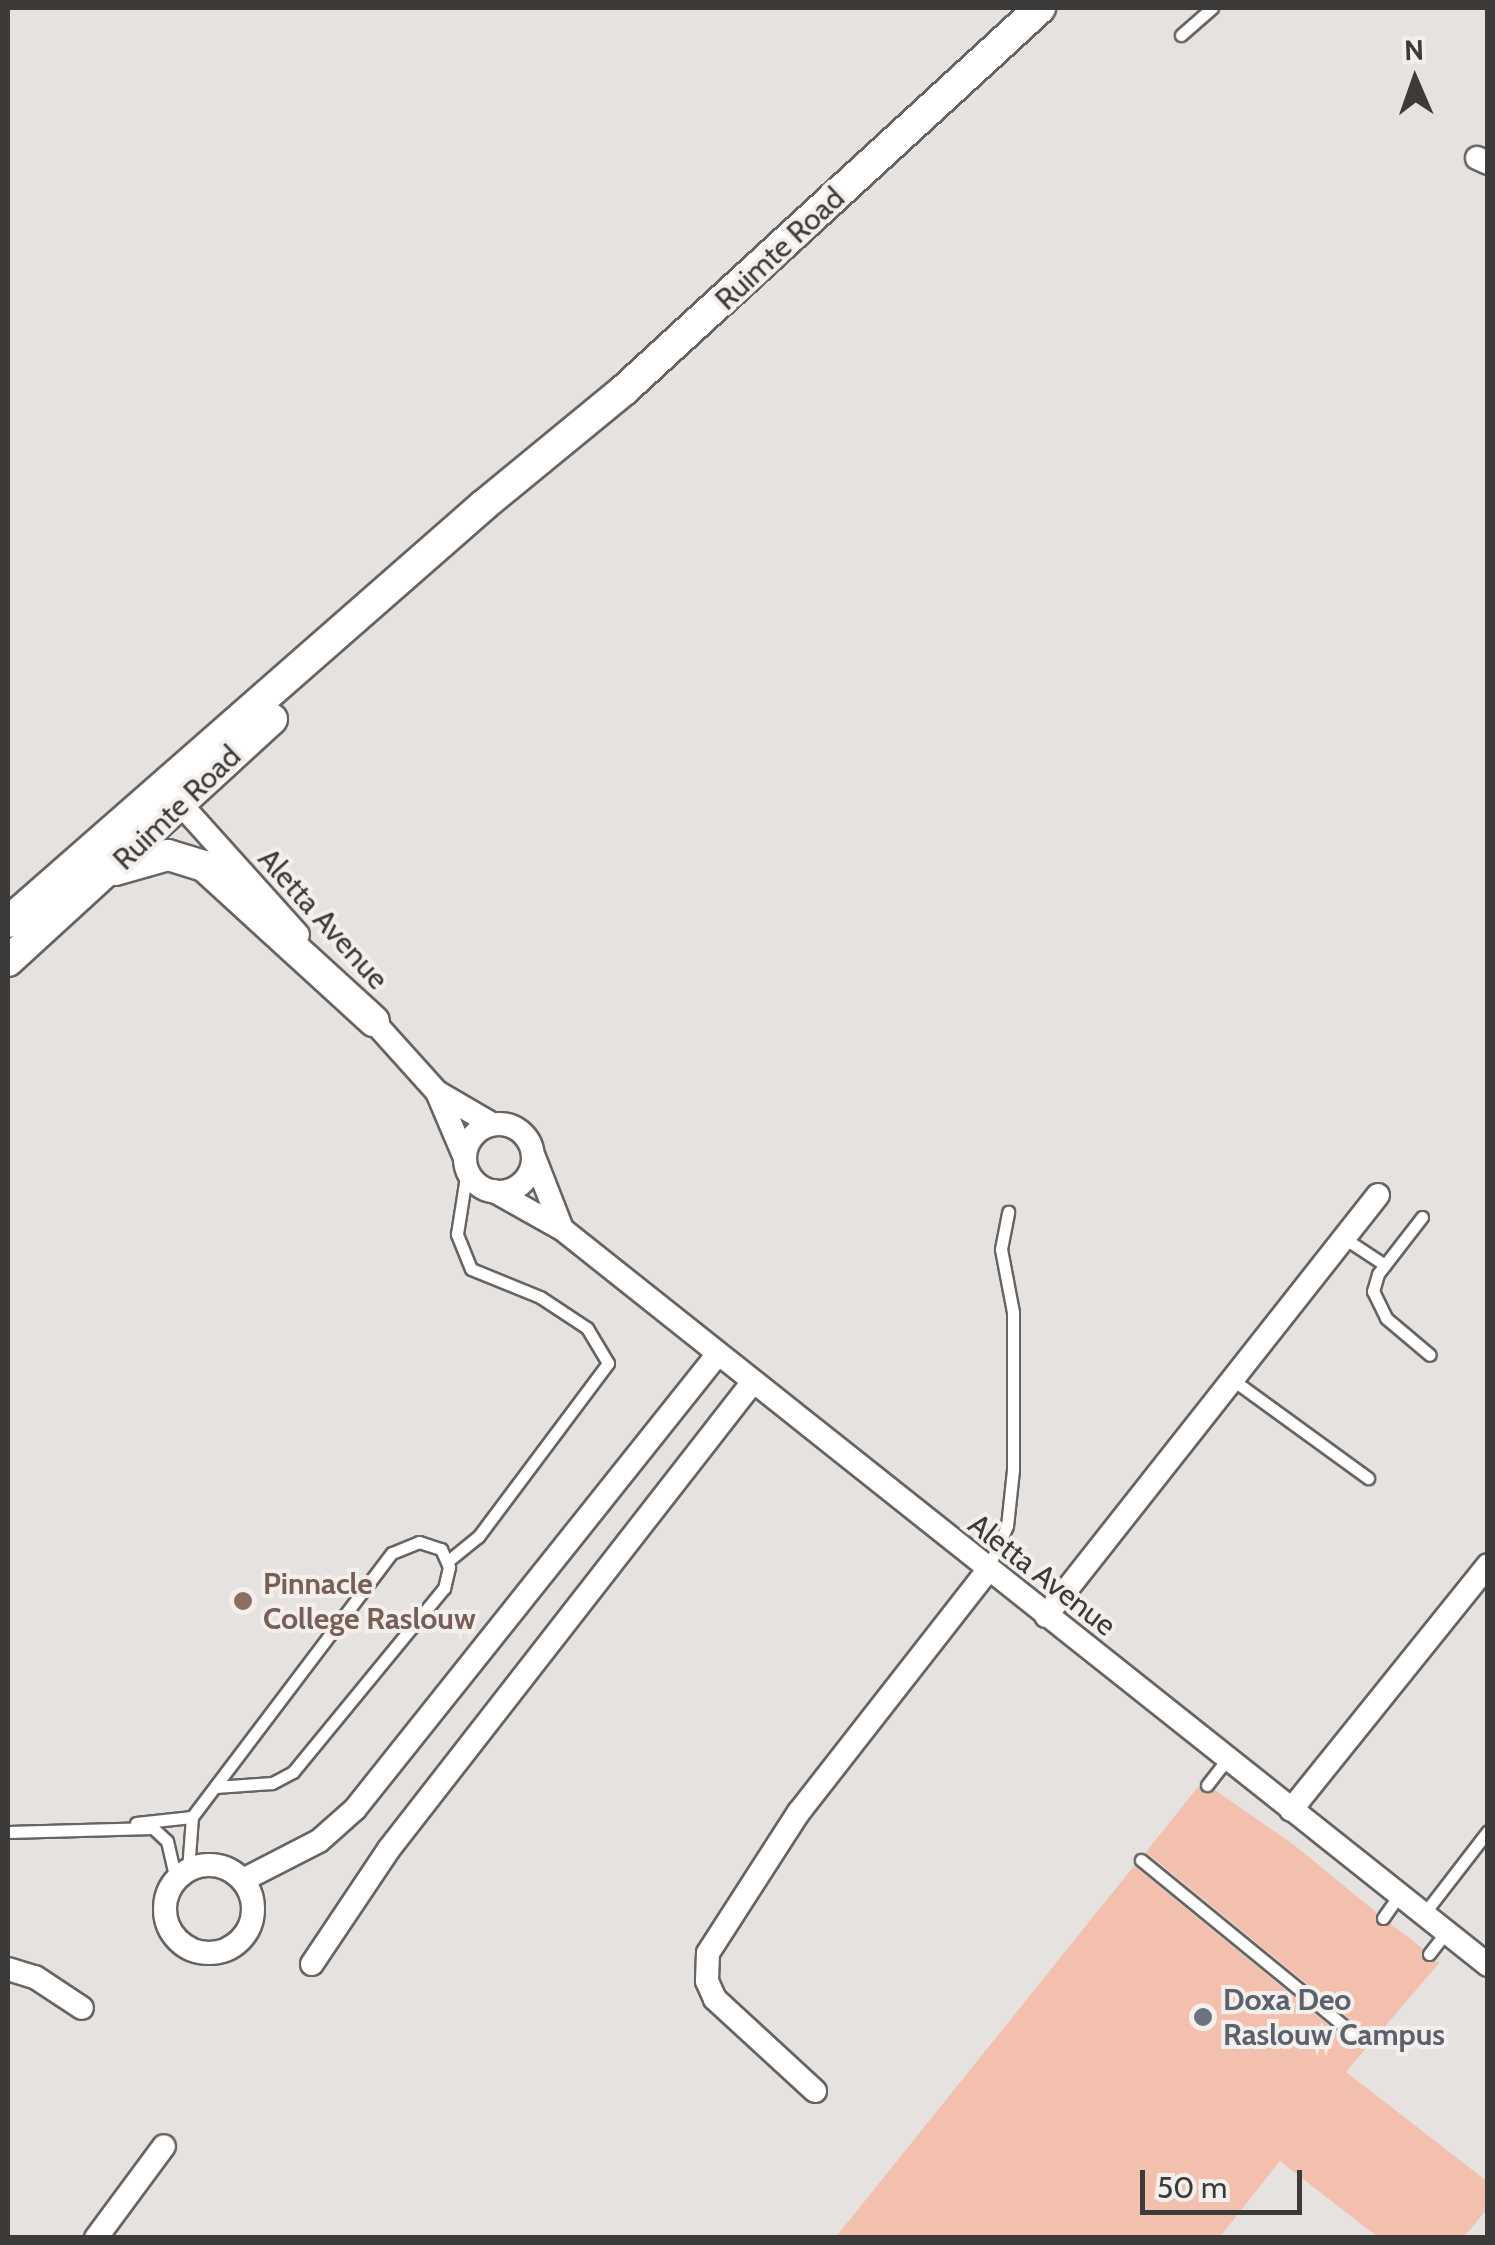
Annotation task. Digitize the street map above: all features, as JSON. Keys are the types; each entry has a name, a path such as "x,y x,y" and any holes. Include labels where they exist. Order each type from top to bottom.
{"main road":[{"name":"Ruimte Road","path":"8,922 172,795 484,505 516,485 624,390 1040,8"},
{"name":"Ruimte Road","path":"8,961 112,870 172,795"},
{"path":"112,870 168,855 204,866 374,1021"}],"street":[{"name":"Aletta Avenue","path":"172,795 437,1092 492,1124"},
{"name":"Aletta Avenue","path":"437,1092 466,1164"},
{"path":"492,1124 525,1135 534,1157 526,1179 494,1192 466,1164 472,1136 492,1124"},
{"name":"Aletta Avenue","path":"534,1157 562,1229"},
{"name":"Aletta Avenue","path":"494,1192 562,1229 987,1571 1488,1965"},
{"path":"1046,1616 1378,1195"},
{"path":"243,1880 319,1841 355,1809 717,1355"},
{"path":"312,1964 389,1848 752,1383"},
{"path":"1291,1810 1488,1564"},
{"path":"815,2091 715,1999 707,1981 708,1953 799,1812 987,1571"},
{"path":"217,1865 243,1880 253,1921 237,1944 210,1954 182,1945 166,1921 168,1892 182,1875 217,1865"},
{"path":"8,1969 35,1977 82,2008"},
{"path":"96,2238 164,2146"}],"lane":[{"path":"1181,35 1212,8"},
{"path":"215,1787 272,1783 293,1772 444,1588 448,1561 478,1537 608,1363 587,1328 540,1297 471,1268 457,1234 466,1164"},
{"path":"987,1571 1007,1526 1013,1470 1013,1312 1000,1248 1008,1212"},
{"path":"1422,1218 1385,1265 1373,1292 1376,1306 1430,1355"},
{"path":"1344,1238 1385,1265"},
{"path":"1233,1380 1368,1478"},
{"path":"182,1875 192,1817 398,1546 428,1542 448,1561"},
{"path":"1207,1785 1228,1760"},
{"path":"8,1832 122,1826 192,1817"},
{"path":"122,1826 165,1836 182,1875"},
{"path":"1423,1914 1488,1831"},
{"path":"1141,1860 1362,2040"},
{"path":"1383,1918 1399,1895"},
{"path":"1429,1954 1446,1932"}],"building":[{"name":"Doxa Deo Raslouw Campus","path":"1198,1787 1205,1794 1215,1790 1294,1845 1376,1912 1377,1925 1391,1924 1422,1948 1423,1961 1440,1962 1346,2072 1488,2182 1488,2208 1463,2238 1379,2238 1280,2161 1219,2238 835,2238 1134,1866 1355,2047 1369,2045 1367,2033 1146,1852"}],"place":[{"name":"Pinnacle College Raslouw","path":"243,1601"},
{"name":"Doxa Deo Raslouw Campus","path":"1203,2017"}]}
